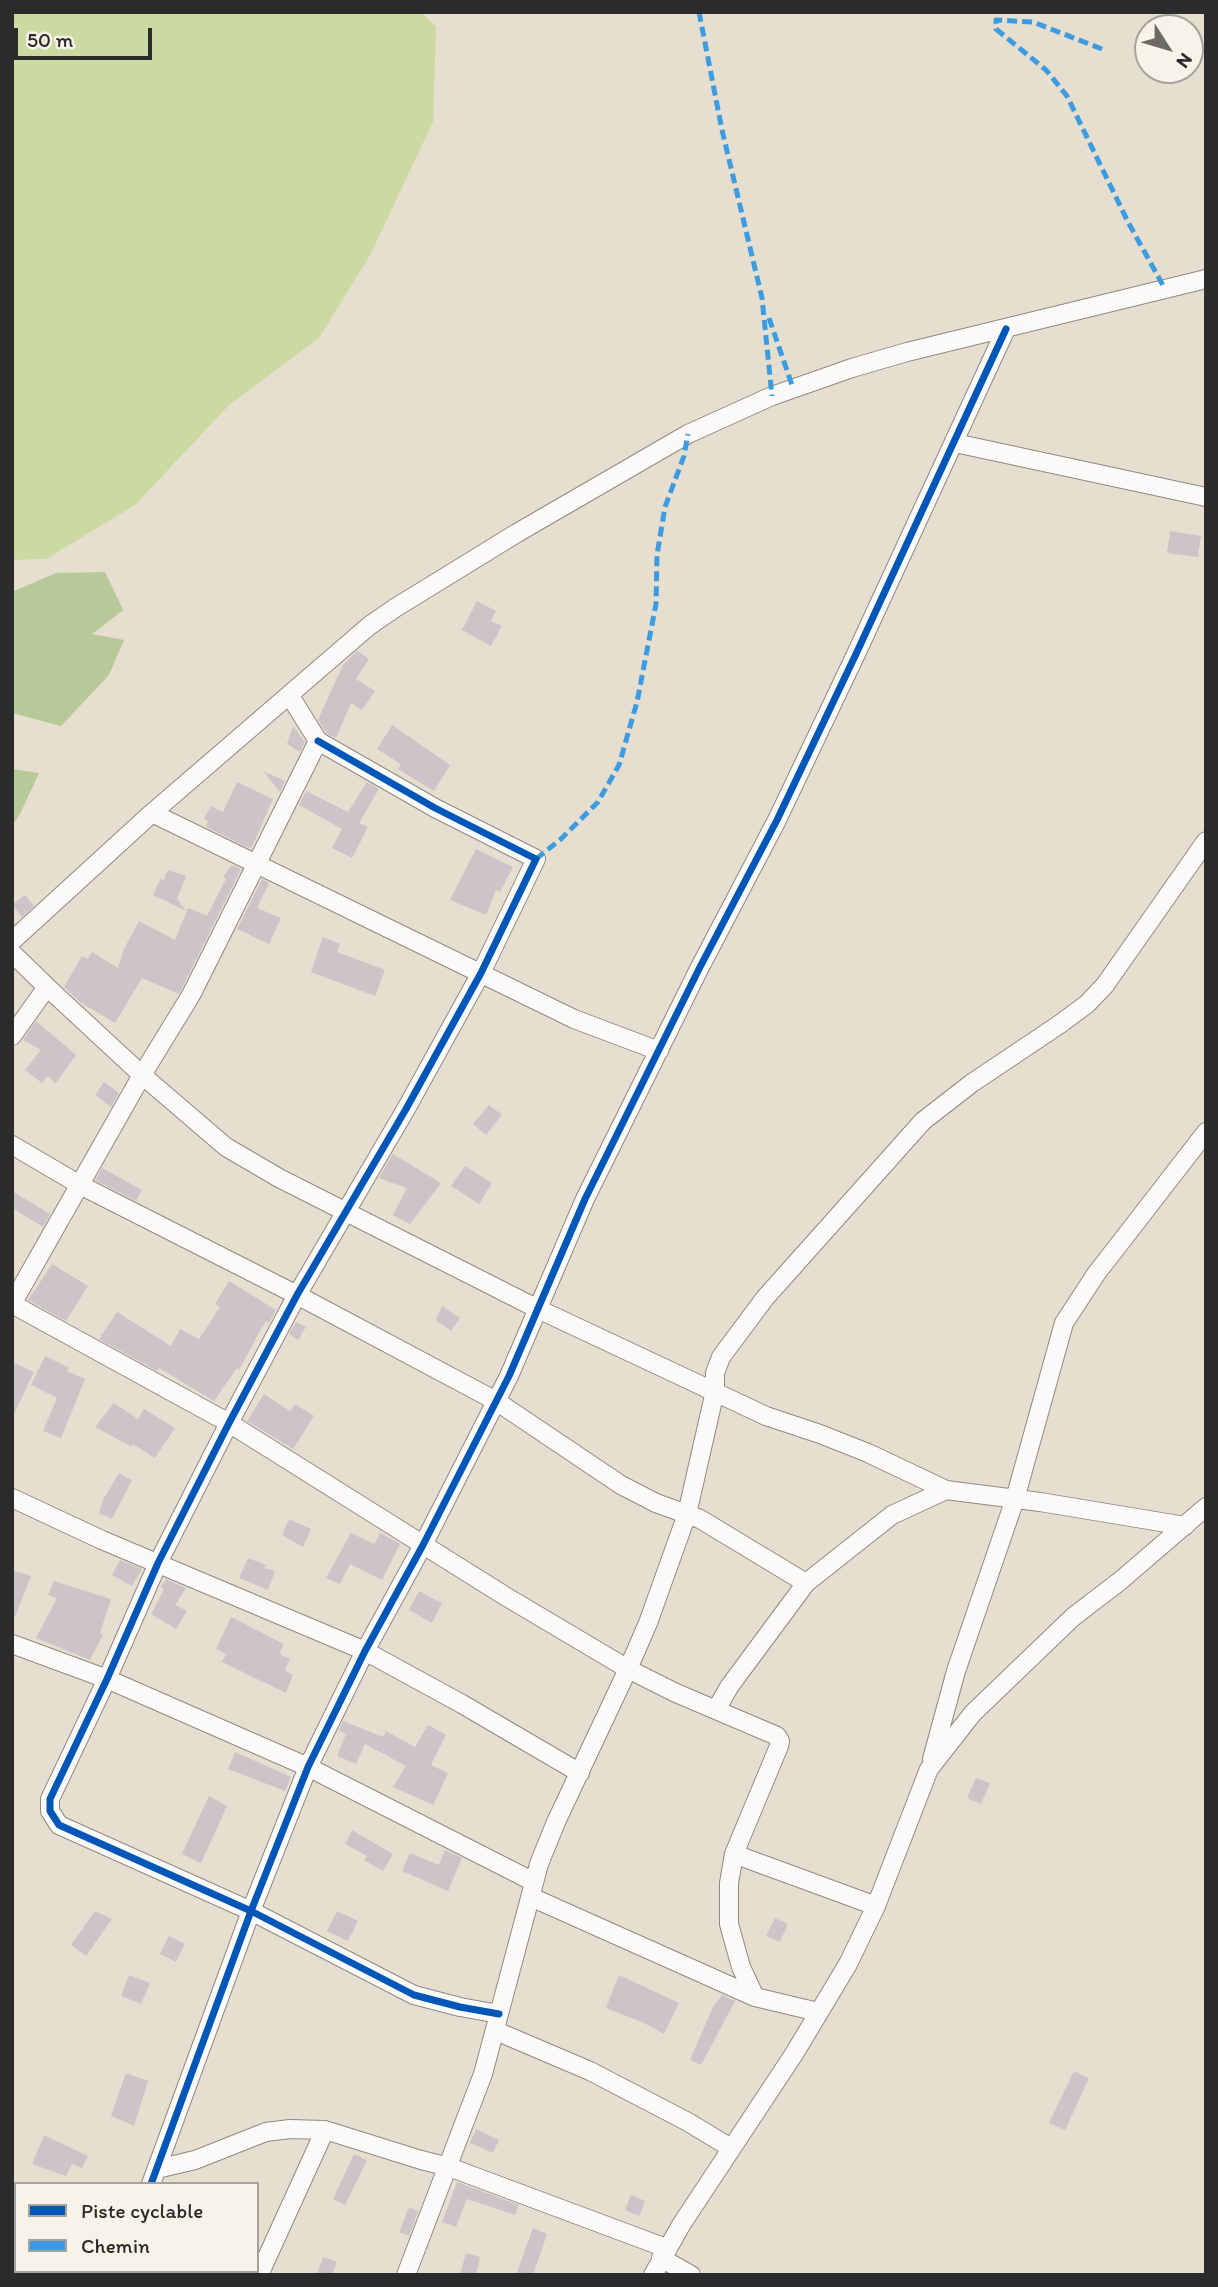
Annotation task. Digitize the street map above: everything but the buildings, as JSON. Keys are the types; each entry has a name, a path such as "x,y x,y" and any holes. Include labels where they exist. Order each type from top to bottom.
{"street":[{"path":"12,941 152,813 346,645 395,608 517,533 688,434 772,396 852,368 907,352 1206,279"},
{"path":"154,2176 251,1911 308,1767 365,1651 423,1545 496,1401 580,1210 777,820 1006,329"},
{"path":"955,443 1206,497"},
{"path":"290,696 318,741 435,808 536,859 481,973 406,1110 297,1295 229,1423 158,1563 50,1799 50,1811 59,1825 251,1911 414,1995 460,2007 497,2022 688,2122 731,2148"},
{"path":"318,741 191,995 142,1074 12,1304 229,1423 628,1669 777,1736 780,1741 734,1854 729,1883 729,1924 741,1968 755,1997"},
{"path":"152,813 574,1019 659,1051"},
{"path":"406,2275 449,2167 497,2022 539,1864 648,1623 687,1514 715,1391 715,1373 721,1357 774,1287 923,1121 972,1083 1060,1024 1096,995 1122,964 1206,841"},
{"path":"12,953 142,1074 226,1147 279,1178 538,1309 766,1416 868,1453 946,1490 1185,1526"},
{"path":"12,1036 47,987"},
{"path":"653,2275 663,2253 793,2054 848,1964 876,1906 929,1769 956,1671 1014,1499 1059,1337 1070,1312 1206,1132"},
{"path":"12,1145 80,1185 297,1295 496,1401 621,1485 656,1503 687,1514 806,1583"},
{"path":"716,1710 729,1687 806,1583 892,1515 946,1490"},
{"path":"12,1498 102,1540 365,1651 580,1773"},
{"path":"929,1769 973,1713 1064,1626 1206,1507"},
{"path":"12,1644 107,1679 308,1767 533,1890 755,1997 818,2012"},
{"path":"734,1854 876,1906"},
{"path":"154,2176 266,2132 290,2129 325,2130 449,2167 663,2253 691,2275"},
{"path":"259,2275 325,2130"}],"green space":[{"path":"12,12 421,12 436,27 433,122 370,255 319,338 229,405 135,505 46,559 12,560"},
{"path":"105,572 123,610 92,634 124,640 109,675 61,726 12,713 12,592 56,573"},
{"path":"12,769 39,773 12,826"}],"marked path":[{"path":"699,12 722,130 762,298 772,396"},
{"path":"1102,49 1033,22 996,20 996,29 1046,70 1067,96 1128,222 1165,289"},
{"path":"769,318 793,388"},
{"path":"536,859 561,839 598,802 619,765 637,702 656,604 657,555 665,507 684,456 688,434"}],"cycle path":[{"path":"152,2182 251,1911 308,1767 365,1651 423,1545 509,1376 585,1199 699,969 777,820 1006,329"},
{"path":"318,741 435,808 536,859 481,973 406,1109 297,1295 229,1423 158,1563 50,1799 50,1811 59,1825 251,1911 414,1995 499,2014"}]}
